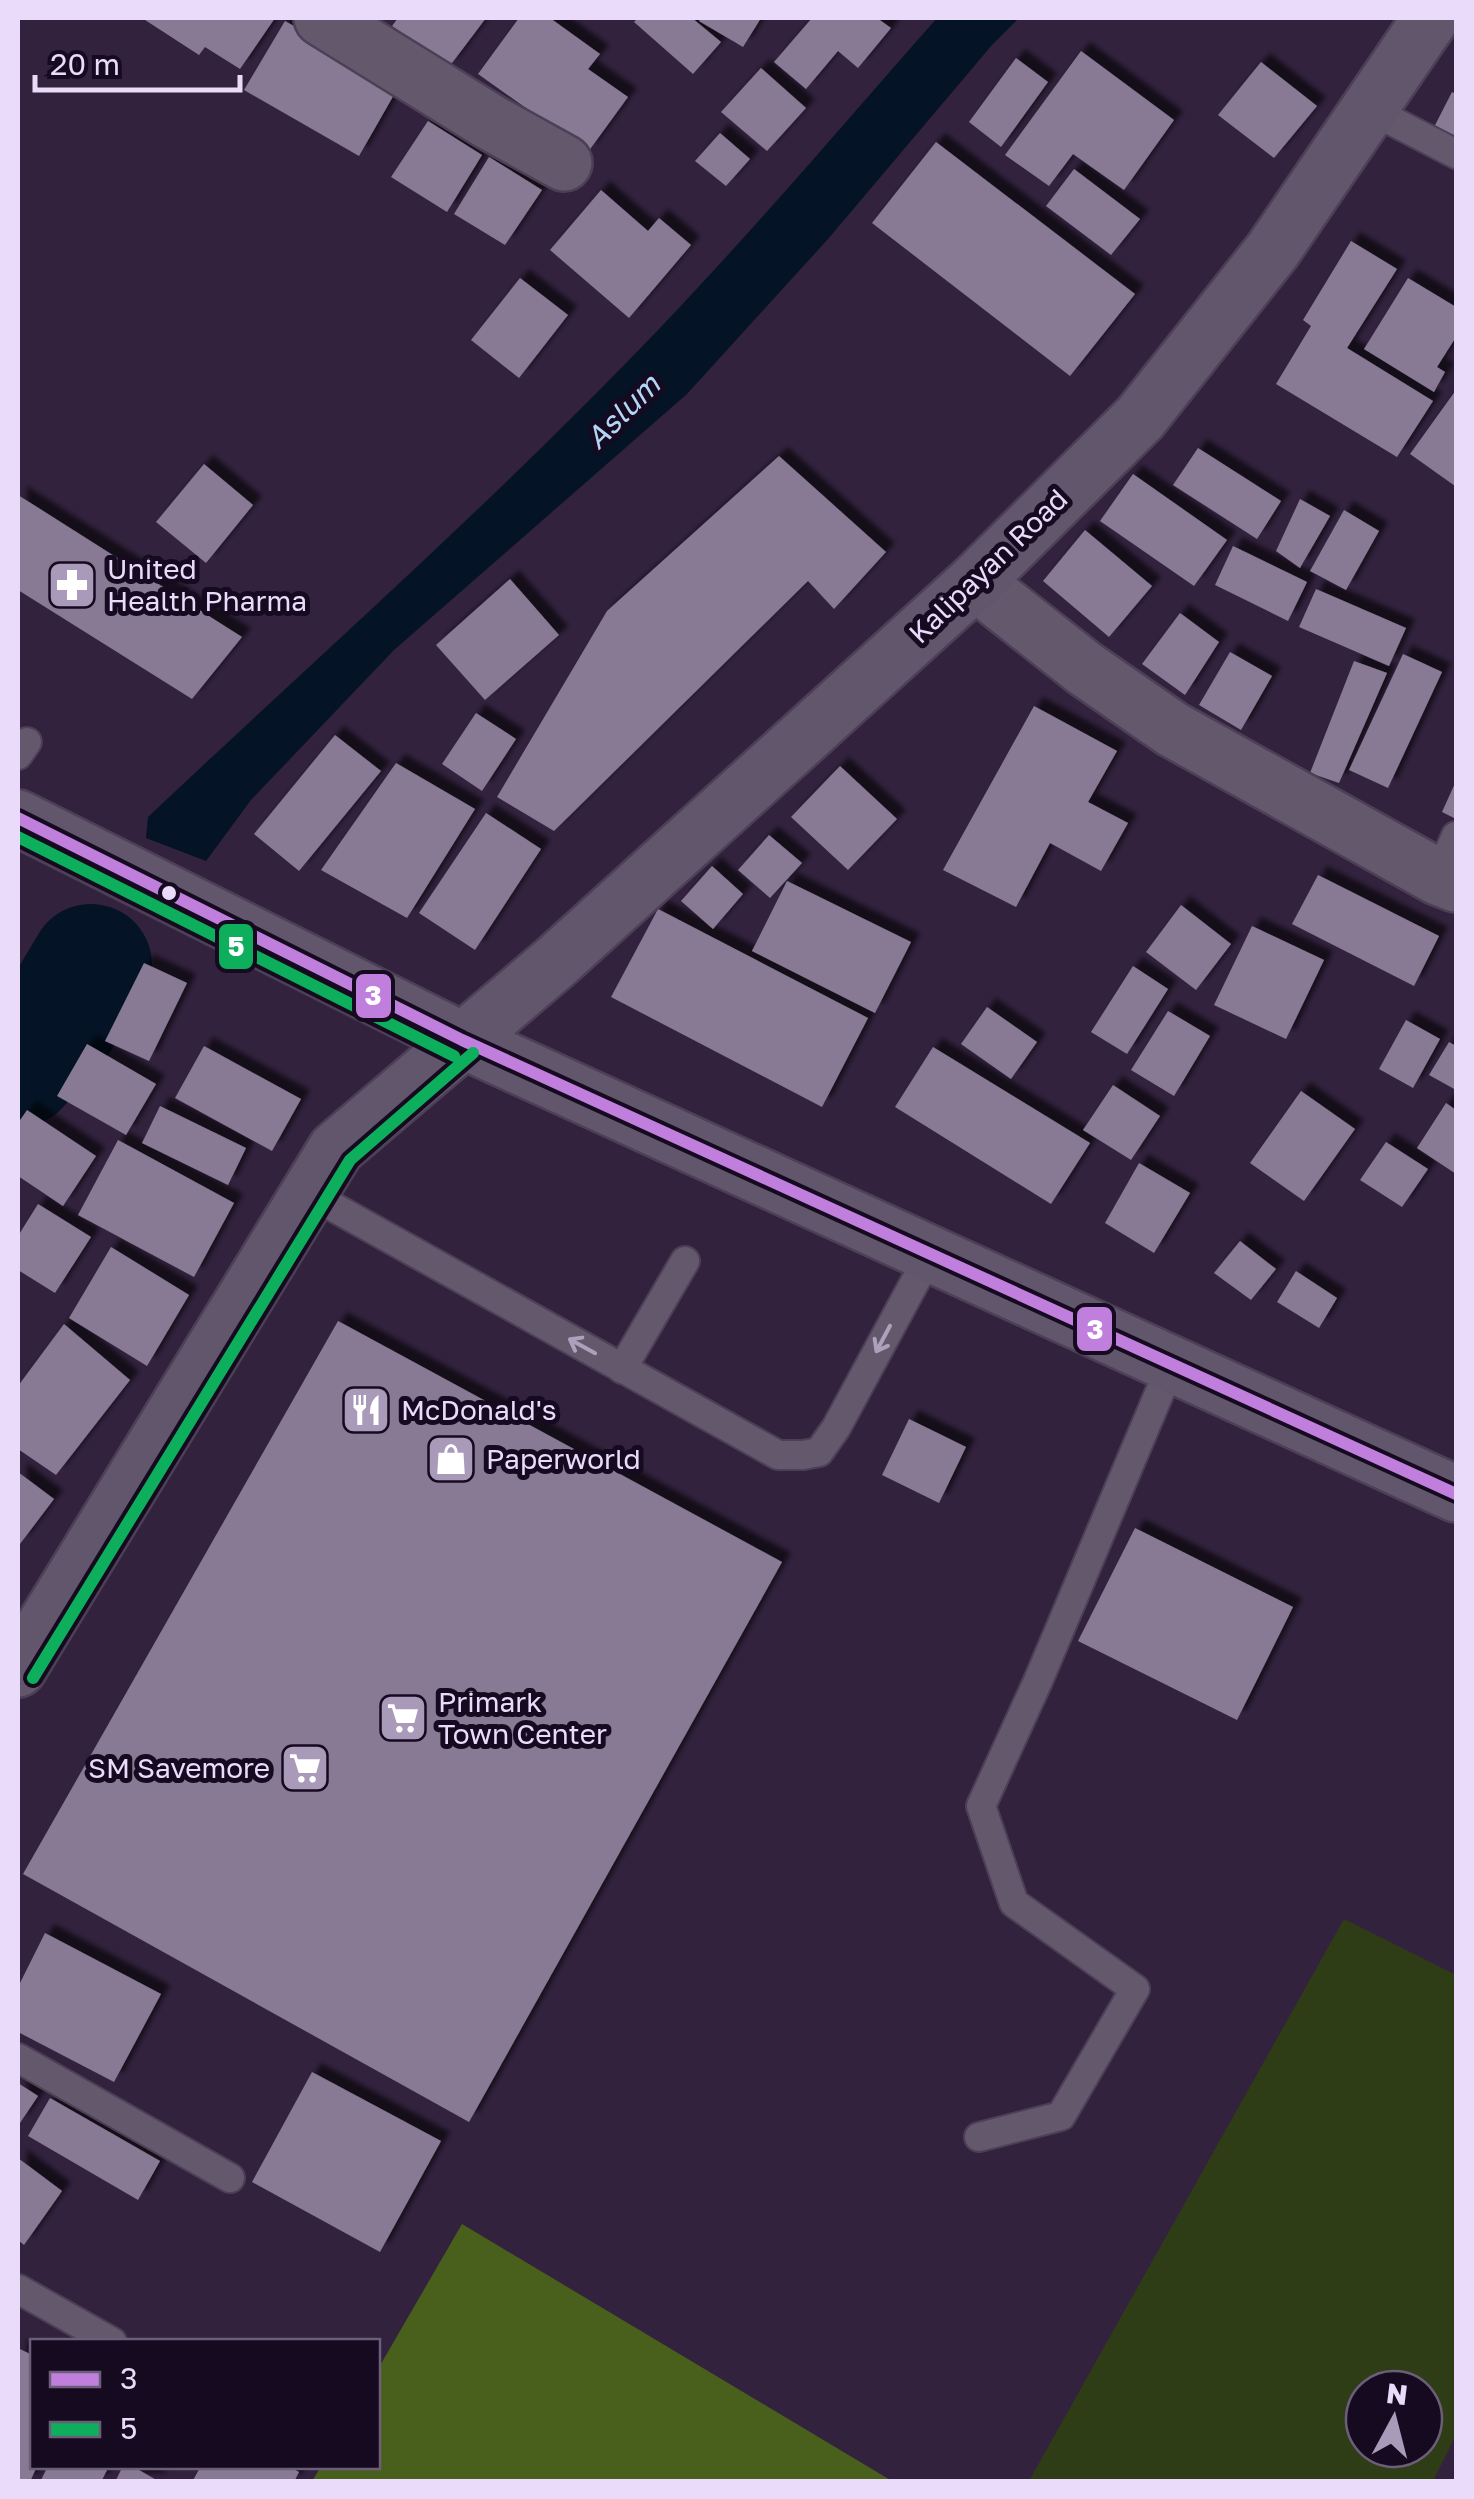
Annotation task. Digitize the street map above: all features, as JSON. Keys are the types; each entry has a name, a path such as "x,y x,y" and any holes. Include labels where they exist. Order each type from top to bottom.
{"street":[{"path":"322,18 564,163"},
{"name":"Kalipayan Road","path":"18,1669 336,1148 558,960 974,582 1140,418 1273,250 1431,18"},
{"path":"974,582 1084,668 1172,730 1450,866"},
{"path":"18,818 462,1040 1456,1494"}],"lane":[{"path":"1371,110 1456,154"},
{"path":"310,1194 778,1454 819,1452 836,1428 930,1254"},
{"path":"622,1369 685,1262"},
{"path":"979,2136 1061,2116 1136,1989 1014,1903 981,1806 1172,1363"},
{"path":"18,2058 230,2178"},
{"path":"18,2289 107,2339"}],"green space":[{"path":"1344,1919 1456,1975 1456,2435 1444,2459 1444,2369 1344,2369 1344,2469 1439,2469 1433,2481 1029,2481"},
{"path":"462,2224 892,2481 312,2481 320,2469 380,2469 380,2366"}],"water":[{"path":"937,18 1019,18 828,239 687,394 394,650 251,800 206,861 146,838 148,817 510,479 667,320"}],"building":[{"path":"142,18 275,18 240,69 205,47 199,55"},
{"path":"398,18 486,18 449,67 392,26"},
{"path":"519,18 550,18 600,54 588,69 628,97 588,152 478,74"},
{"path":"638,18 692,18 721,42 693,74 634,22"},
{"path":"761,18 743,47 699,21"},
{"path":"812,18 877,18 891,28 858,68 838,51 806,89 774,62"},
{"path":"285,21 399,86 359,156 244,90"},
{"path":"1081,51 1174,120 1124,190 1073,154 1049,186 1005,155"},
{"path":"1016,58 1048,82 1001,147 969,122"},
{"path":"1261,62 1317,106 1274,158 1218,115"},
{"path":"761,68 806,108 767,151 721,112"},
{"path":"1452,92 1456,94 1456,146 1431,133"},
{"path":"428,121 482,155 447,212 391,177"},
{"path":"720,133 750,159 726,186 695,161"},
{"path":"936,142 1135,294 1070,376 872,223"},
{"path":"489,157 542,190 505,245 454,214"},
{"path":"1074,169 1140,219 1111,255 1046,206"},
{"path":"601,190 648,231 659,218 691,245 629,318 550,250"},
{"path":"1351,241 1397,269 1347,348 1433,401 1397,457 1276,384 1311,326 1303,320"},
{"path":"520,278 568,315 519,378 471,340"},
{"path":"1408,278 1456,307 1456,337 1437,367 1445,372 1434,392 1364,349"},
{"path":"1456,390 1456,484 1455,486 1410,454"},
{"path":"1198,448 1281,501 1257,539 1173,485"},
{"path":"779,456 886,552 834,609 808,581 554,831 497,797 607,611"},
{"path":"204,464 253,505 206,563 156,522"},
{"path":"1133,474 1227,540 1194,586 1100,521"},
{"path":"18,495 242,637 192,699 18,590"},
{"path":"1300,499 1330,516 1300,568 1276,551"},
{"path":"1344,510 1379,531 1346,590 1310,571"},
{"path":"1085,530 1152,586 1109,637 1043,581"},
{"path":"1233,546 1307,582 1288,621 1215,585"},
{"path":"510,579 559,635 485,700 436,645"},
{"path":"1316,589 1406,628 1389,666 1299,627"},
{"path":"1180,613 1219,642 1185,695 1142,664"},
{"path":"1230,652 1272,676 1241,730 1199,705"},
{"path":"1403,654 1442,672 1388,788 1349,770"},
{"path":"1354,661 1387,673 1339,783 1310,773"},
{"path":"1034,706 1117,751 1088,802 1128,823 1101,871 1050,843 1016,907 943,870"},
{"path":"476,713 516,739 482,791 442,764"},
{"path":"335,735 381,771 299,871 254,834"},
{"path":"396,763 475,809 407,918 321,870"},
{"path":"840,766 897,819 848,870 791,817"},
{"path":"1456,781 1456,819 1442,812"},
{"path":"486,813 541,849 475,950 419,913"},
{"path":"769,835 802,863 770,898 738,870"},
{"path":"712,866 743,894 713,929 681,901"},
{"path":"1318,875 1439,936 1414,986 1292,924"},
{"path":"787,881 911,942 875,1013 752,951"},
{"path":"1181,905 1231,944 1196,990 1146,952"},
{"path":"658,909 868,1018 822,1107 611,997"},
{"path":"1252,926 1324,960 1286,1039 1214,1005"},
{"path":"144,963 187,983 149,1061 105,1041"},
{"path":"1133,966 1168,989 1127,1054 1091,1032"},
{"path":"987,1007 1037,1042 1011,1079 961,1044"},
{"path":"1168,1011 1210,1036 1174,1096 1131,1070"},
{"path":"1406,1020 1440,1039 1413,1088 1379,1069"},
{"path":"1449,1042 1456,1046 1456,1090 1429,1075"},
{"path":"87,1044 156,1084 126,1135 57,1096"},
{"path":"204,1046 301,1099 272,1151 175,1098"},
{"path":"933,1047 1090,1143 1051,1204 895,1107"},
{"path":"1113,1085 1160,1116 1131,1160 1083,1130"},
{"path":"1301,1091 1355,1129 1304,1201 1250,1163"},
{"path":"1446,1103 1456,1110 1456,1174 1417,1148"},
{"path":"160,1106 246,1148 228,1185 142,1143"},
{"path":"27,1110 96,1156 63,1206 18,1176 18,1123"},
{"path":"118,1140 234,1203 194,1277 78,1215"},
{"path":"1386,1142 1428,1169 1402,1207 1360,1180"},
{"path":"1139,1163 1190,1193 1154,1253 1105,1223"},
{"path":"38,1204 91,1237 55,1293 18,1270 18,1236"},
{"path":"1240,1241 1276,1269 1251,1300 1214,1273"},
{"path":"111,1247 189,1295 147,1366 69,1318"},
{"path":"1296,1271 1337,1298 1319,1328 1277,1302"},
{"name":"Primark Town Center","path":"338,1321 782,1562 469,2122 23,1874"},
{"path":"64,1324 130,1380 56,1475 18,1449 18,1386"},
{"path":"909,1419 966,1447 939,1503 882,1475"},
{"path":"18,1472 54,1499 20,1544 18,1542"},
{"path":"1135,1528 1293,1607 1237,1720 1078,1641"},
{"path":"45,1933 161,1994 114,2082 18,2032 18,1987"},
{"path":"312,2072 441,2141 380,2252 252,2182"},
{"path":"18,2083 38,2096 18,2126"},
{"path":"50,2098 160,2161 138,2200 28,2136"},
{"path":"18,2158 62,2191 24,2245 18,2240"},
{"path":"18,2348 30,2354 30,2469 36,2469 30,2482 18,2482"},
{"path":"46,2469 108,2469 101,2482 40,2482"},
{"path":"122,2469 137,2469 160,2482 115,2482"},
{"path":"199,2469 299,2472 294,2482 192,2482"}],"waterway":[{"name":"Aslum","path":"18,1066 57,1022 91,965"}],"transit line":[{"name":"3","path":"18,818 462,1040 1456,1494"},
{"name":"5","path":"18,837 454,1056"},
{"name":"5","path":"33,1678 350,1160 473,1053"}],"place":[{"name":"United Health Pharma","path":"72,585"},
{"name":"McDonald's","path":"366,1410"},
{"name":"Paperworld","path":"451,1459"},
{"name":"Primark Town Center","path":"403,1718"},
{"name":"SM Savemore","path":"305,1768"}]}
